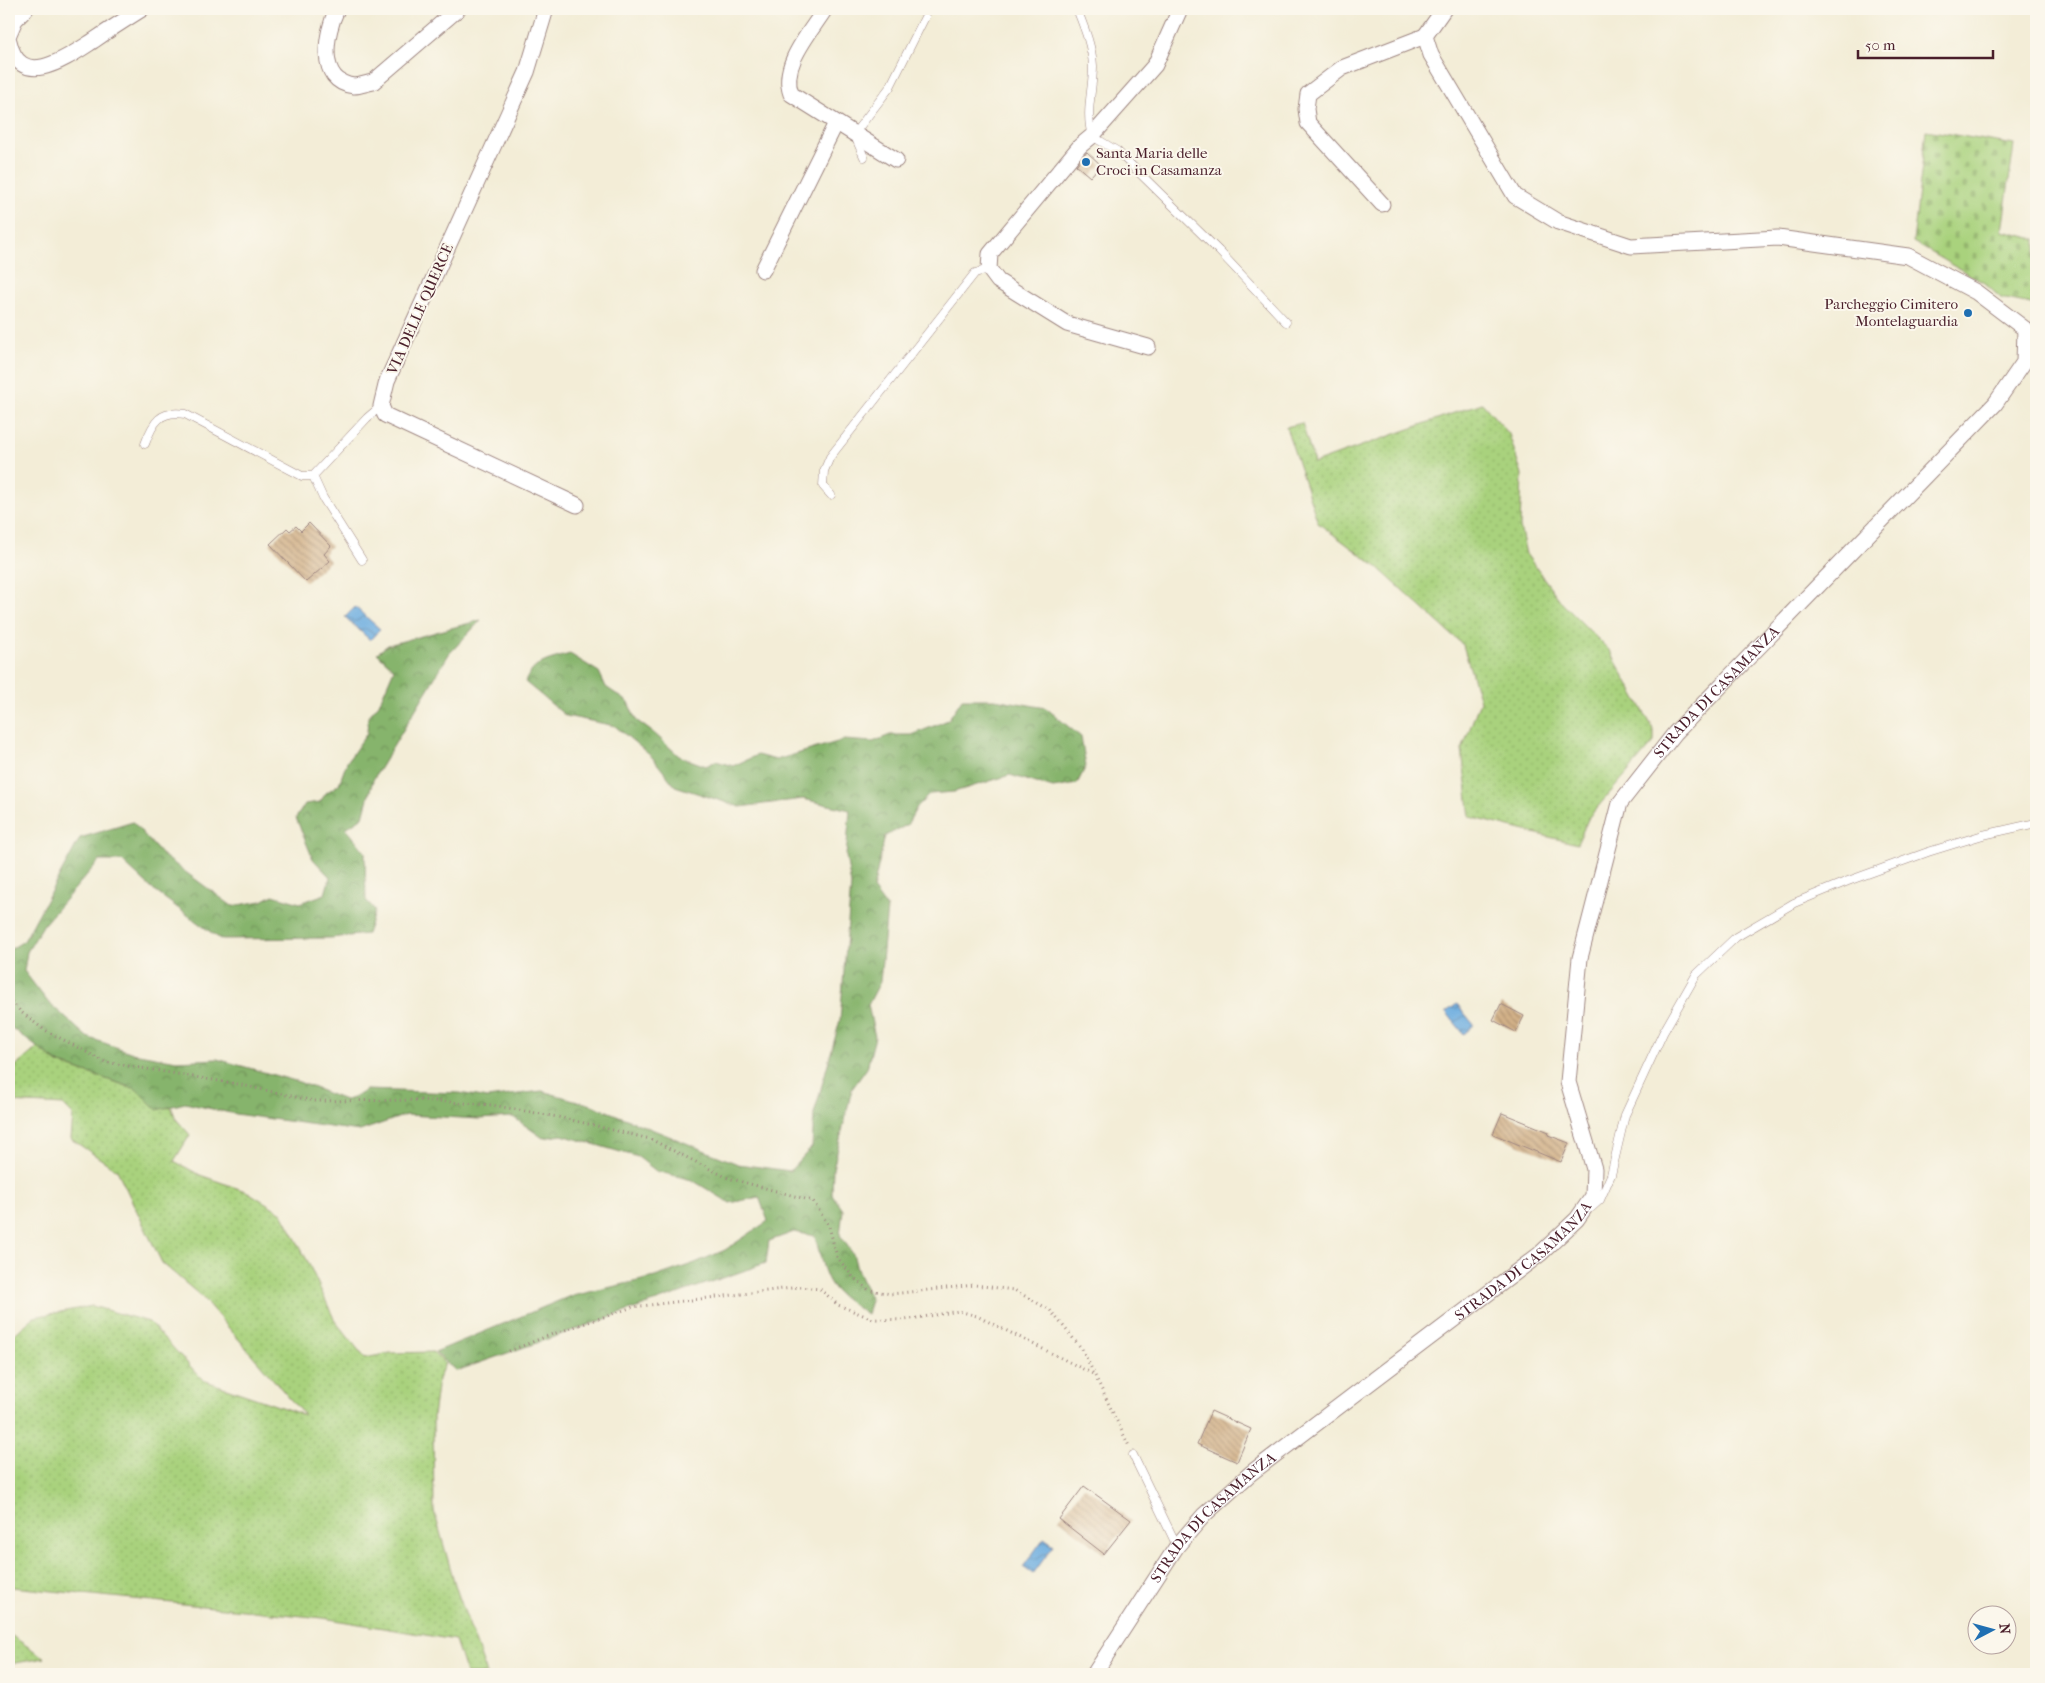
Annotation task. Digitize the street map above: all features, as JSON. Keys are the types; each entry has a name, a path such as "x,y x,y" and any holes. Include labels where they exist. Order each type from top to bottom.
{"street":[{"path":"9,34 15,20 26,9"},
{"path":"9,47 22,65 39,68 58,63 142,9"},
{"path":"337,9 330,25 327,44 328,66 340,82 356,86 373,82 458,9"},
{"name":"VIA DELLE QUERCE","path":"381,406 387,381 527,72 546,9"},
{"path":"826,9 790,66 787,84 791,94 896,160"},
{"path":"1148,347 1066,324 998,281 989,269 990,254 1080,146 1092,136 1155,65 1180,9"},
{"path":"1382,204 1308,122 1306,109 1308,94 1342,68 1425,36 1444,9"},
{"name":"STRADA DI CASAMANZA","path":"1094,1674 1177,1546 1204,1514 1251,1473 1540,1254 1578,1219 1592,1196 1594,1169 1568,1082 1580,958 1620,803 1675,733 1995,404 2024,362 2025,329 1976,292 1908,256 1778,238 1631,246 1558,222 1515,196 1431,55 1425,36"},
{"path":"763,270 836,123"},
{"path":"381,406 385,415 577,505"}],"lane":[{"path":"1077,9 1088,37 1093,65 1088,120 1092,136 1117,151 1218,251 1286,322"},
{"path":"864,157 854,134 890,87 925,17"},
{"path":"831,495 823,486 824,471 830,457 975,273 989,269"},
{"path":"145,444 159,418 170,412 185,414 302,476 313,476 367,418 381,406"},
{"path":"313,476 322,498 362,560"},
{"path":"1578,1219 1600,1200 1611,1176 1625,1115 1663,1033 1696,975 1736,936 1794,904 1848,881 1928,852 1983,835 2036,823"},
{"path":"1133,1454 1177,1546"}],"path":[{"path":"9,998 21,1012 43,1029 105,1062 237,1084 314,1101 421,1100 492,1105 563,1118 650,1139 728,1178 813,1201 829,1226 837,1257 853,1277 869,1290 891,1294 975,1285 1014,1290 1050,1310 1082,1349 1133,1454"},
{"path":"509,1351 633,1307 800,1287 820,1289 838,1305 873,1319 905,1320 959,1311 977,1316 1096,1376"}],"green space":[{"path":"1926,130 2014,145 2002,231 2036,239 2036,305 2001,298 1984,283 1913,242"},
{"path":"1482,403 1509,434 1522,475 1520,527 1526,554 1562,603 1610,651 1654,730 1654,742 1589,817 1577,844 1470,817 1462,750 1480,701 1463,645 1377,567 1318,523 1286,427 1302,423 1314,463"},
{"path":"481,620 449,654 373,780 363,817 346,828 365,852 366,900 375,910 367,934 331,938 220,939 152,889 122,861 99,861 44,924 27,952 24,971 47,1001 87,1037 133,1053 177,1061 217,1059 299,1082 345,1100 353,1098 366,1090 460,1093 487,1098 542,1091 592,1105 738,1164 790,1171 812,1147 814,1114 840,1020 851,885 846,856 850,810 803,799 740,807 675,786 652,757 615,726 566,716 525,682 538,665 570,654 599,672 606,687 628,702 636,720 679,756 706,766 716,761 733,766 757,755 776,760 844,740 873,742 890,735 912,735 948,720 962,699 995,699 1046,708 1081,737 1086,766 1077,784 1053,788 1010,775 954,792 930,794 917,807 907,825 885,836 873,889 887,908 880,982 868,1005 875,1037 867,1068 852,1089 833,1169 832,1194 843,1210 840,1235 853,1254 858,1272 871,1300 867,1314 835,1290 822,1264 815,1236 794,1232 769,1241 766,1263 456,1371 435,1352 568,1297 655,1277 725,1250 768,1221 759,1197 730,1203 692,1180 656,1171 638,1157 562,1135 543,1138 513,1117 479,1119 406,1115 360,1131 235,1114 185,1103 157,1110 136,1089 58,1063 9,1026 9,950 24,941 80,838 133,822 161,854 232,906 262,901 273,895 300,903 325,894 330,877 313,859 296,818 305,804 320,802 326,793 339,784 347,762 367,733 368,717 379,704 394,669 377,653 388,645"},
{"path":"38,1047 58,1063 136,1089 157,1109 171,1106 176,1119 190,1135 174,1161 200,1175 248,1192 282,1213 308,1262 335,1321 365,1358 390,1353 433,1352 445,1363 438,1379 433,1417 434,1511 456,1588 487,1674 466,1674 455,1640 323,1618 12,1587 9,1590 9,1339 34,1317 92,1306 149,1322 203,1380 304,1415 202,1297 162,1263 117,1170 71,1139 73,1115 63,1105 9,1102 9,1072"},
{"path":"9,1634 45,1658 9,1664"}],"water":[{"path":"355,607 380,629 370,640 345,617"},
{"path":"1457,1004 1474,1025 1464,1034 1446,1012"},
{"path":"1044,1538 1054,1545 1033,1574 1023,1567"}],"building":[{"name":"Santa Maria delle Croci in Casamanza","path":"1087,152 1101,165 1090,177 1076,165"},
{"path":"309,523 331,546 324,554 330,561 306,582 270,544 287,528 290,531 296,526 301,531"},
{"path":"1501,1004 1524,1016 1516,1032 1493,1020"},
{"path":"1502,1113 1549,1132 1548,1135 1569,1143 1561,1162 1493,1134"},
{"path":"1211,1411 1251,1429 1237,1462 1197,1444"},
{"path":"1084,1486 1131,1520 1104,1554 1059,1519"}],"place":[{"name":"Santa Maria delle Croci in Casamanza","path":"1086,162"},
{"name":"Parcheggio Cimitero Montelaguardia","path":"1968,313"}]}
